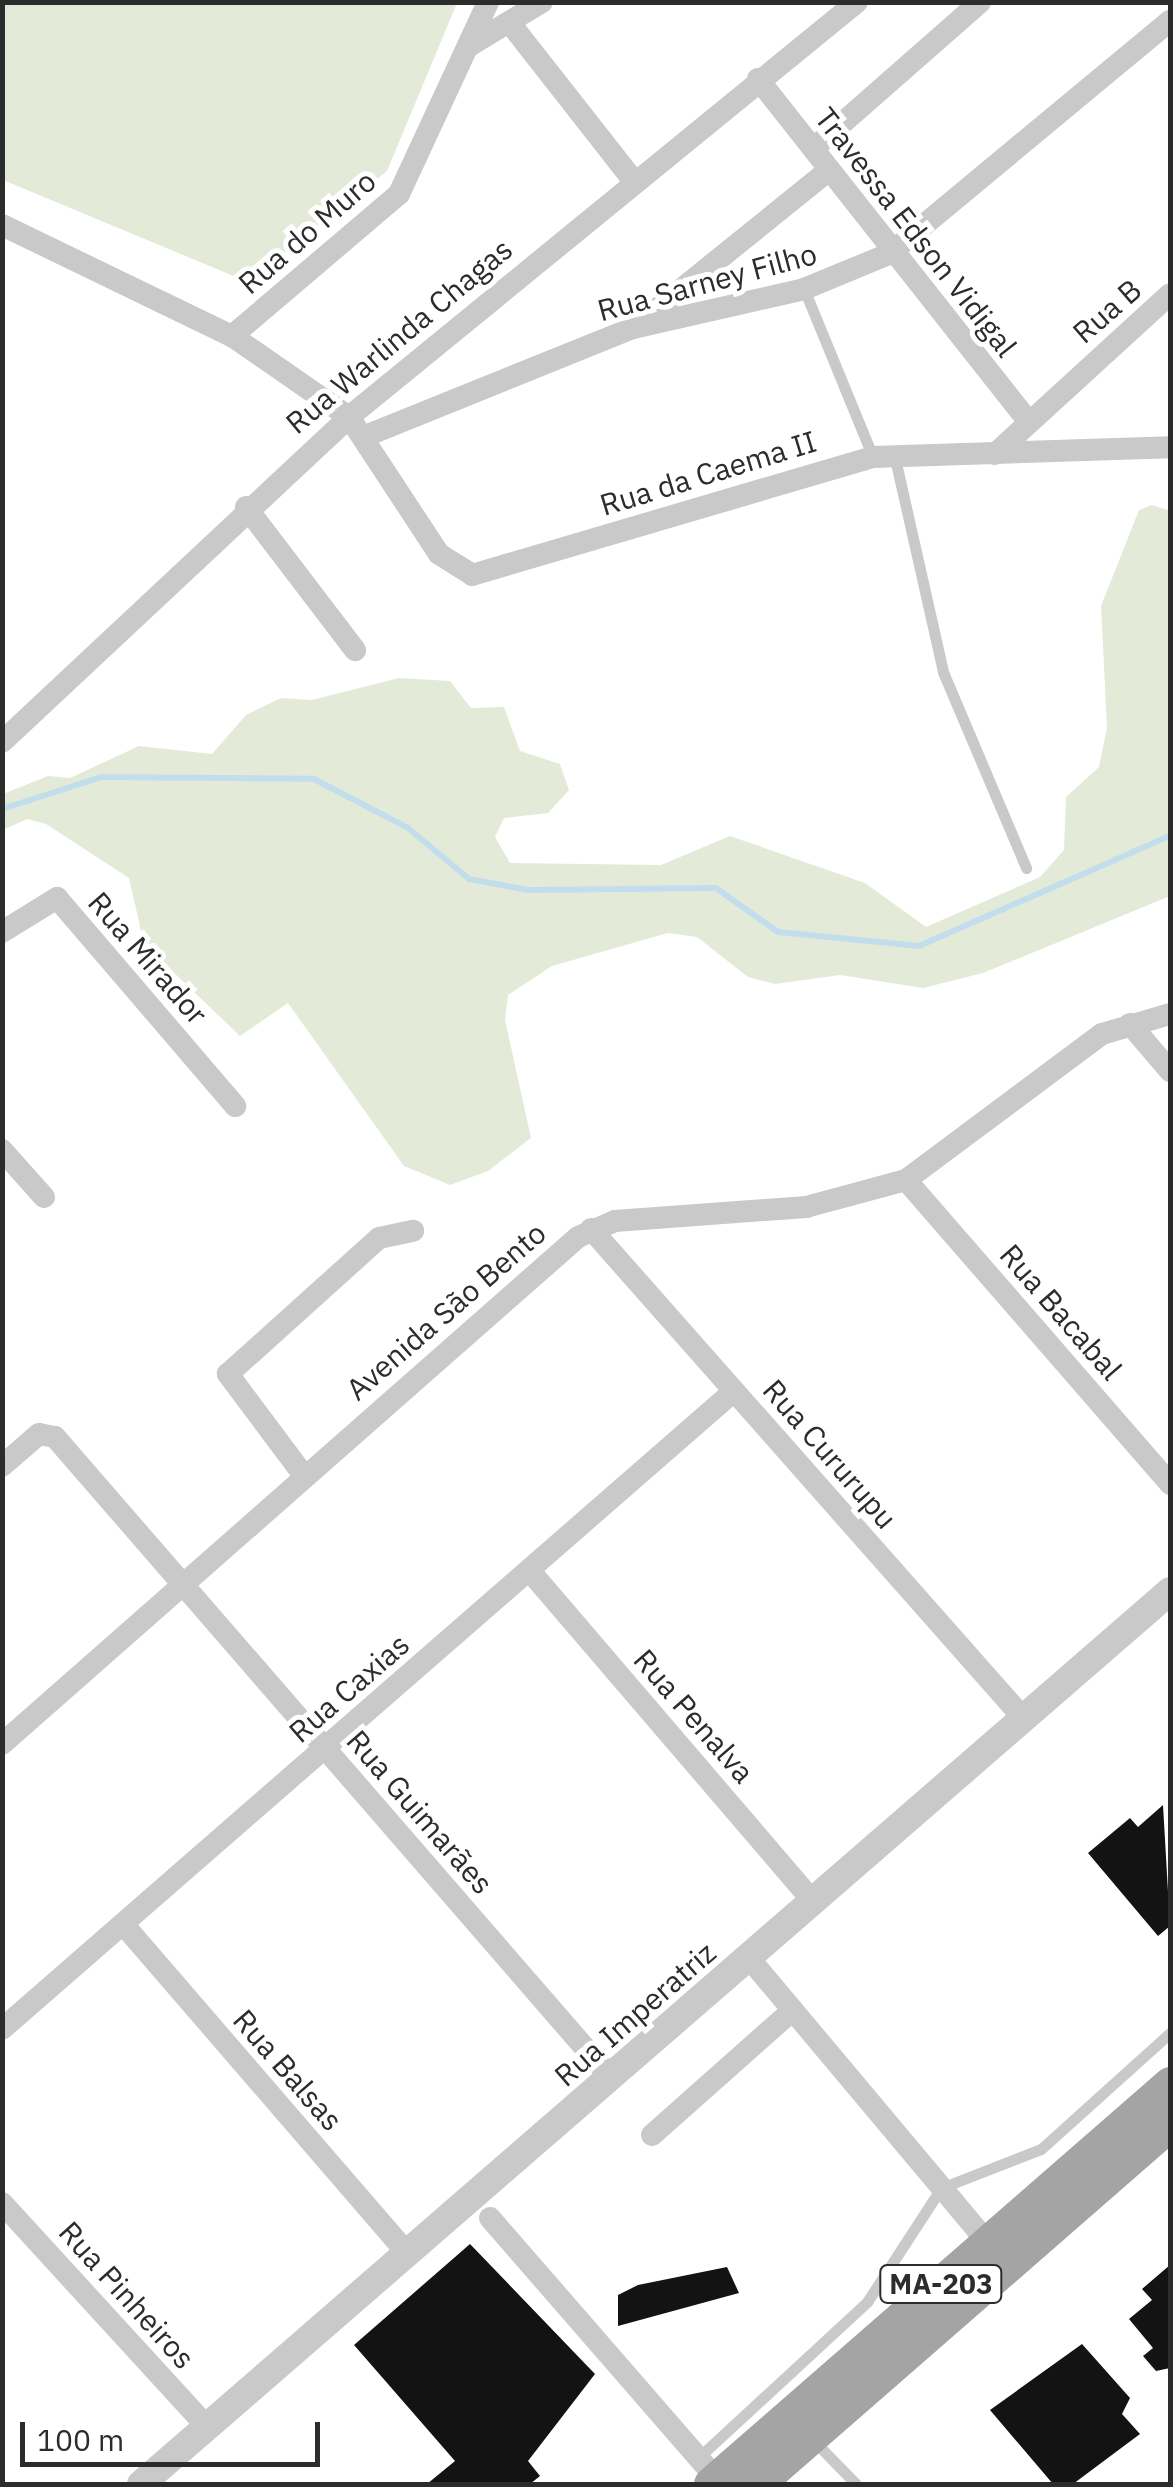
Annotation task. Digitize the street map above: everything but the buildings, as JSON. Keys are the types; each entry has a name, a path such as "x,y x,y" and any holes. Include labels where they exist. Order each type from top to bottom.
{"main road":[{"name":"MA-203","path":"709,2474 988,2243 1170,2084"},
{"name":"MA-203","path":"756,2484 1170,2123"}],"street":[{"name":"Rua do Muro","path":"232,336 399,194 488,2"},
{"path":"468,46 513,27 542,2"},
{"name":"Rua Warlinda Chagas","path":"2,742 246,507 348,417 632,178 857,2"},
{"path":"814,148 980,2"},
{"name":"Rua Sarney Filho","path":"368,435 633,328 804,289 889,254 1170,21"},
{"path":"513,27 632,178"},
{"name":"Travessa Edson Vidigal","path":"758,79 814,148 889,254 1028,420"},
{"path":"633,328 828,170"},
{"name":"Rua da Caema II","path":"2,225 232,336 348,417 368,435 439,554 472,575 884,456 1170,447"},
{"name":"Rua B","path":"995,454 1170,294"},
{"path":"246,507 356,650"},
{"name":"Rua Mirador","path":"2,932 56,898 235,1106"},
{"name":"Avenida São Bento","path":"2,1744 591,1229 806,1207 906,1180 1102,1034 1170,1014"},
{"path":"1130,1024 1170,1071"},
{"path":"2,1150 44,1197"},
{"name":"Rua Bacabal","path":"906,1180 1170,1484"},
{"name":"Rua Cururupu","path":"591,1229 1024,1719"},
{"path":"304,1476 228,1374 379,1238 413,1231"},
{"name":"Rua Caxias","path":"2,2029 734,1391"},
{"name":"Rua Guimarães","path":"2,1466 39,1434 55,1436 611,2078"},
{"name":"Rua Penalva","path":"529,1570 814,1902"},
{"name":"Rua Imperatriz","path":"141,2484 1170,1591"},
{"name":"Rua Balsas","path":"123,1924 408,2254"},
{"path":"748,1958 988,2243"},
{"path":"652,2136 793,2010"},
{"name":"Rua Pinheiros","path":"2,2202 208,2428"},
{"path":"490,2218 709,2474"}],"lane":[{"path":"804,289 884,456 943,672 1026,868"},
{"path":"709,2474 867,2302 942,2188 1040,2149 1170,2033"},
{"path":"811,2437 856,2484"}],"green space":[{"path":"2,3 457,3 387,171 248,282 3,180"},
{"path":"1152,505 1170,511 1170,896 983,973 923,988 840,975 775,984 748,977 697,937 668,933 552,966 508,995 505,1020 531,1138 488,1171 450,1185 404,1166 288,1003 240,1036 144,944 129,878 46,824 27,819 3,830 3,794 48,776 70,778 139,746 212,754 246,715 281,698 312,700 399,678 450,681 471,708 504,707 520,751 560,764 569,790 548,813 504,818 495,837 510,863 661,865 730,836 865,883 926,927 1040,877 1064,850 1066,797 1099,767 1107,728 1101,606 1139,510"}],"waterway":[{"path":"2,809 101,777 314,779 408,828 469,879 528,890 716,888 778,932 919,946 1170,836"}]}
